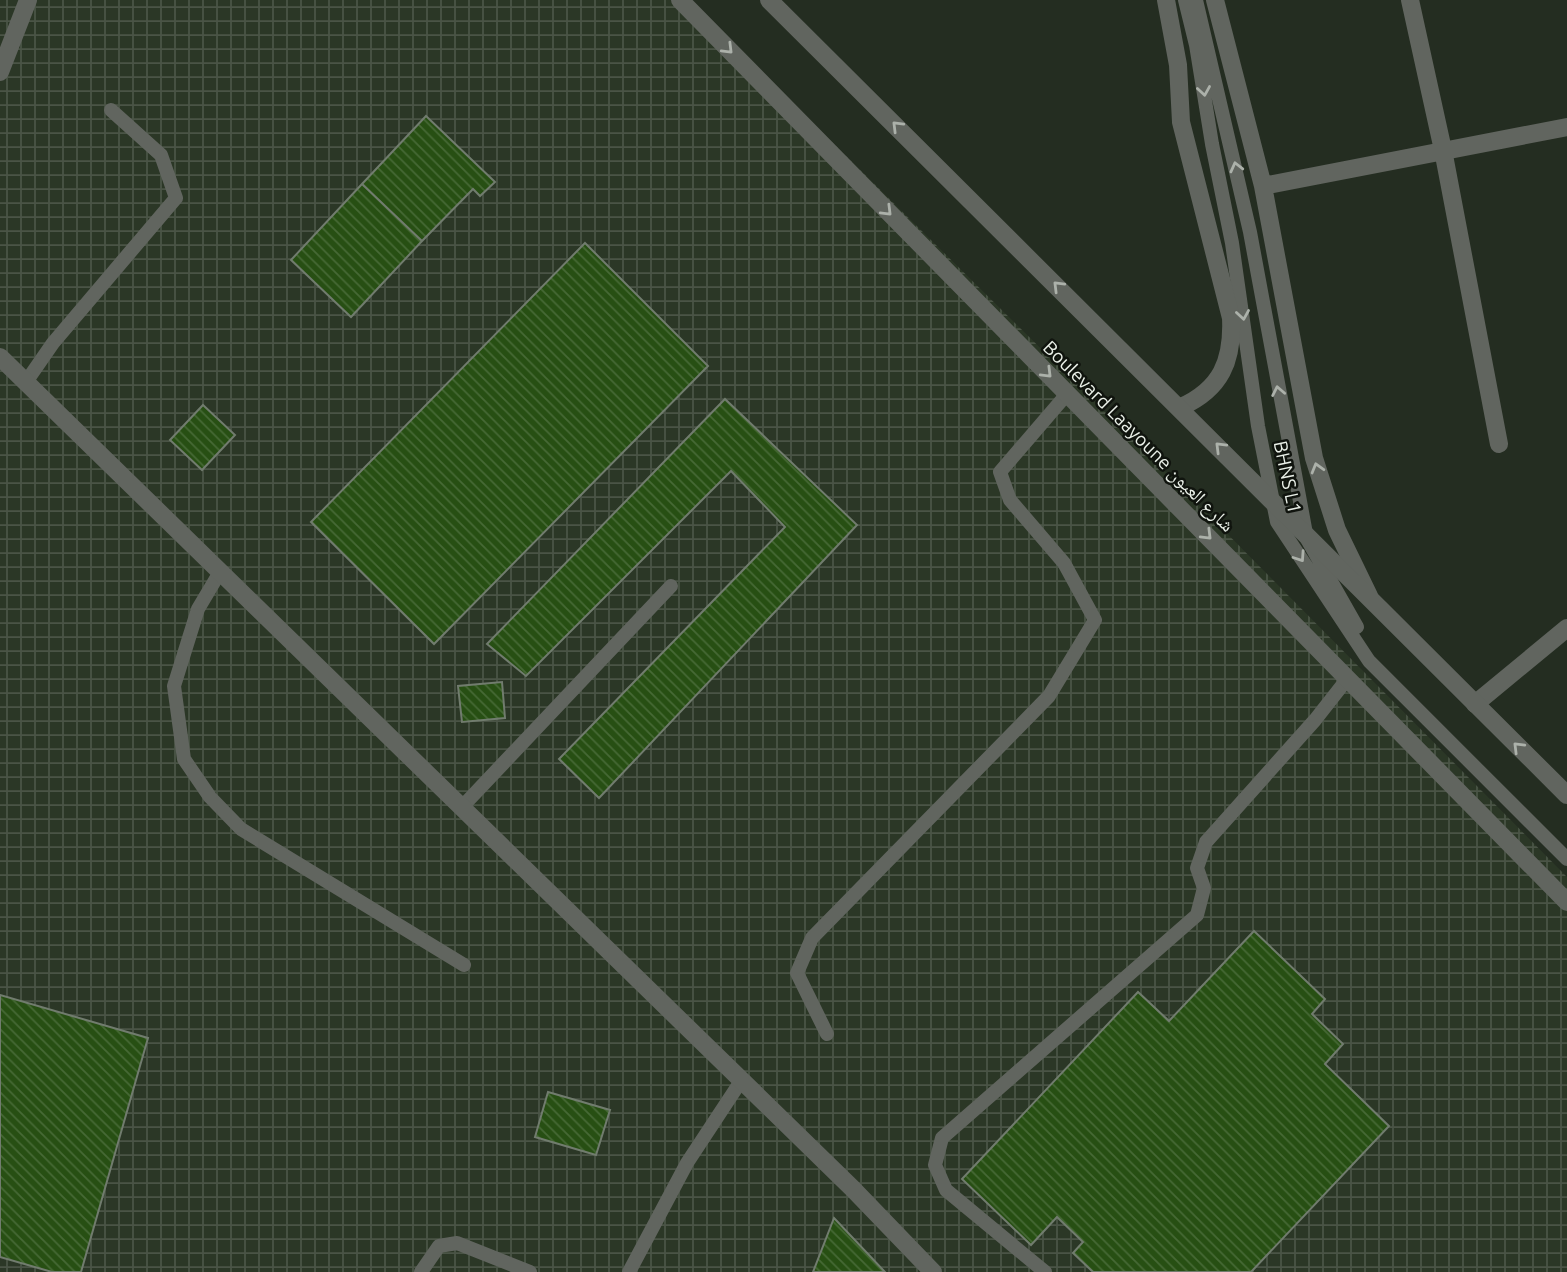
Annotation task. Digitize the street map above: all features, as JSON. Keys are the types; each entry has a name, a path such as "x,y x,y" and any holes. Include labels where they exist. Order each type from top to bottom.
{"street":[{"path":"0,72 27,0"},
{"name":"Boulevard Laayoune شارع العيون","path":"680,0 1567,902"},
{"path":"769,0 1181,407 1307,539 1567,795"},
{"path":"1166,0 1178,65 1181,122 1231,318 1230,355 1213,388 1181,407"},
{"path":"1215,0 1263,186 1314,458 1337,530 1370,599"},
{"path":"1410,0 1443,150 1499,444"},
{"path":"1263,186 1567,127"},
{"path":"0,357 853,1189 933,1272"},
{"path":"1475,704 1567,628"}],"lane":[{"name":"BHNS L1","path":"1185,0 1196,45 1232,243 1270,498 1277,522 1369,660 1567,859"},
{"name":"BHNS L1","path":"1196,0 1250,232 1307,539 1371,652 1567,848"},
{"path":"26,382 53,343 176,198 161,155 111,110"},
{"path":"827,1034 797,973 812,938 1049,696 1095,620 1064,564 1010,500 1000,472 1068,394"},
{"path":"220,572 198,609 174,686 184,760 211,797 241,829 464,965"},
{"path":"461,808 671,586"},
{"path":"1045,1272 946,1190 935,1165 942,1138 1197,915 1204,888 1197,868 1206,842 1315,720 1348,678"},
{"path":"629,1272 687,1163 741,1081"},
{"path":"421,1272 439,1246 457,1244 530,1272"}],"shaded area":[{"path":"0,0 688,0 1180,486 1567,877 1567,1272 0,1272"}],"building":[{"path":"426,116 495,182 480,196 473,189 422,241 362,184"},
{"path":"362,184 422,241 351,317 291,260"},
{"path":"585,243 708,366 434,644 311,522"},
{"path":"725,399 857,525 599,798 559,759 785,527 731,471 526,676 487,644"},
{"path":"203,405 235,435 202,470 170,440"},
{"path":"502,682 505,718 462,722 458,686"},
{"path":"1254,931 1325,999 1312,1014 1343,1044 1325,1064 1389,1126 1251,1272 1093,1272 1073,1253 1083,1242 1057,1217 1031,1245 962,1179 1138,992 1169,1021"},
{"path":"0,995 148,1038 81,1272 52,1272 0,1257"},
{"path":"548,1092 610,1110 596,1155 535,1137"},
{"path":"834,1218 885,1272 813,1272"}]}
